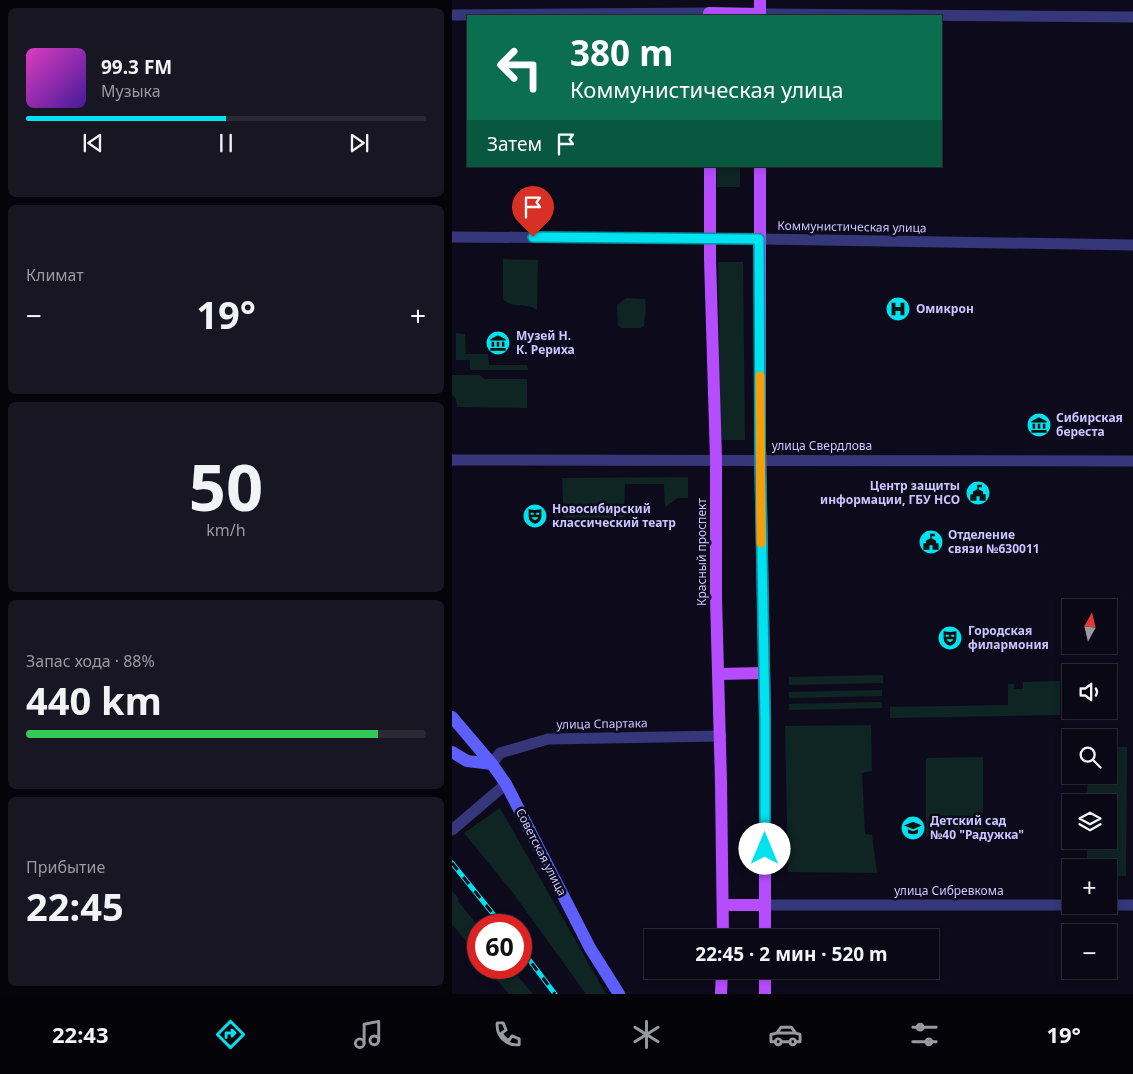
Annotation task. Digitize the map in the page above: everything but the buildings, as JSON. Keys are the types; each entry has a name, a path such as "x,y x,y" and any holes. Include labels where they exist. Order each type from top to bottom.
{"main road":[{"path":"709,10 760,15 760,0"},
{"name":"Красный проспект","path":"710,167 722,929"},
{"path":"760,167 760,459 765,720 765,929"},
{"path":"719,674 764,673"},
{"path":"723,905 765,905"},
{"path":"721,994 722,979"},
{"path":"765,979 765,994"}],"street":[{"path":"452,15 709,10"},
{"path":"942,16 1132,17"},
{"name":"Коммунистическая улица","path":"452,237 710,238 1132,245"},
{"name":"улица Свердлова","path":"452,460 1132,461"},
{"name":"Советская улица","path":"452,717 492,764 506,784 590,948 619,994"},
{"name":"улица Спартака","path":"492,764 500,753 548,739 720,736"},
{"path":"452,752 467,761 492,764"},
{"path":"456,827 506,784"},
{"name":"улица Сибревкома","path":"765,905 1132,905"}],"green space":[{"path":"717,167 740,167 740,187 717,187"},
{"path":"503,259 538,260 537,310 529,306 510,304 503,299"},
{"path":"718,262 743,262 745,440 720,440"},
{"path":"626,298 645,299 644,326 641,328 621,328 618,325 617,305"},
{"path":"456,333 465,334 466,354 488,354 489,365 527,365 528,370 470,370 470,360 456,360"},
{"path":"452,375 480,375 484,379 527,379 527,408 457,407 456,399 452,394"},
{"path":"688,477 688,498 678,498 665,507 664,484 625,484 624,519 564,521 562,478"},
{"path":"883,675 883,683 789,685 789,677"},
{"path":"1060,681 1060,715 890,718 890,707 1008,705 1008,684 1014,684 1014,689 1023,689 1023,682"},
{"path":"882,690 882,696 789,698 789,692"},
{"path":"882,702 882,708 789,710 789,704"},
{"path":"871,725 872,771 862,773 865,834 872,835 877,873 788,872 785,726"},
{"path":"1117,747 1127,747 1126,876 1117,876 1117,859 1087,859 1087,849 1117,849 1117,794 1087,794 1087,784 1117,784"},
{"path":"983,757 983,835 926,836 926,758"},
{"path":"500,808 606,994 586,994 532,919 532,914 528,914 464,833"},
{"path":"452,891 468,914 467,942 452,924"},
{"path":"496,979 520,979 533,994 509,994"}],"railway":[{"path":"452,863 493,914"},
{"path":"532,964 555,994"}],"slow traffic":[{"path":"760,376 761,543"}],"place":[{"name":"Омикрон","path":"898,309"},
{"name":"Музей Н. К. Рериха","path":"498,343"},
{"name":"Сибирская береста","path":"1039,425"},
{"name":"Центр защиты информации, ГБУ НСО","path":"978,493"},
{"name":"Новосибирский классический театр","path":"535,516"},
{"name":"Отделение связи №630011","path":"931,542"},
{"name":"Городская филармония","path":"950,638"},
{"name":"Детский сад №40 \"Радужка\"","path":"913,828"}],"route":[{"path":"533,237 759,239 765,849"}]}
